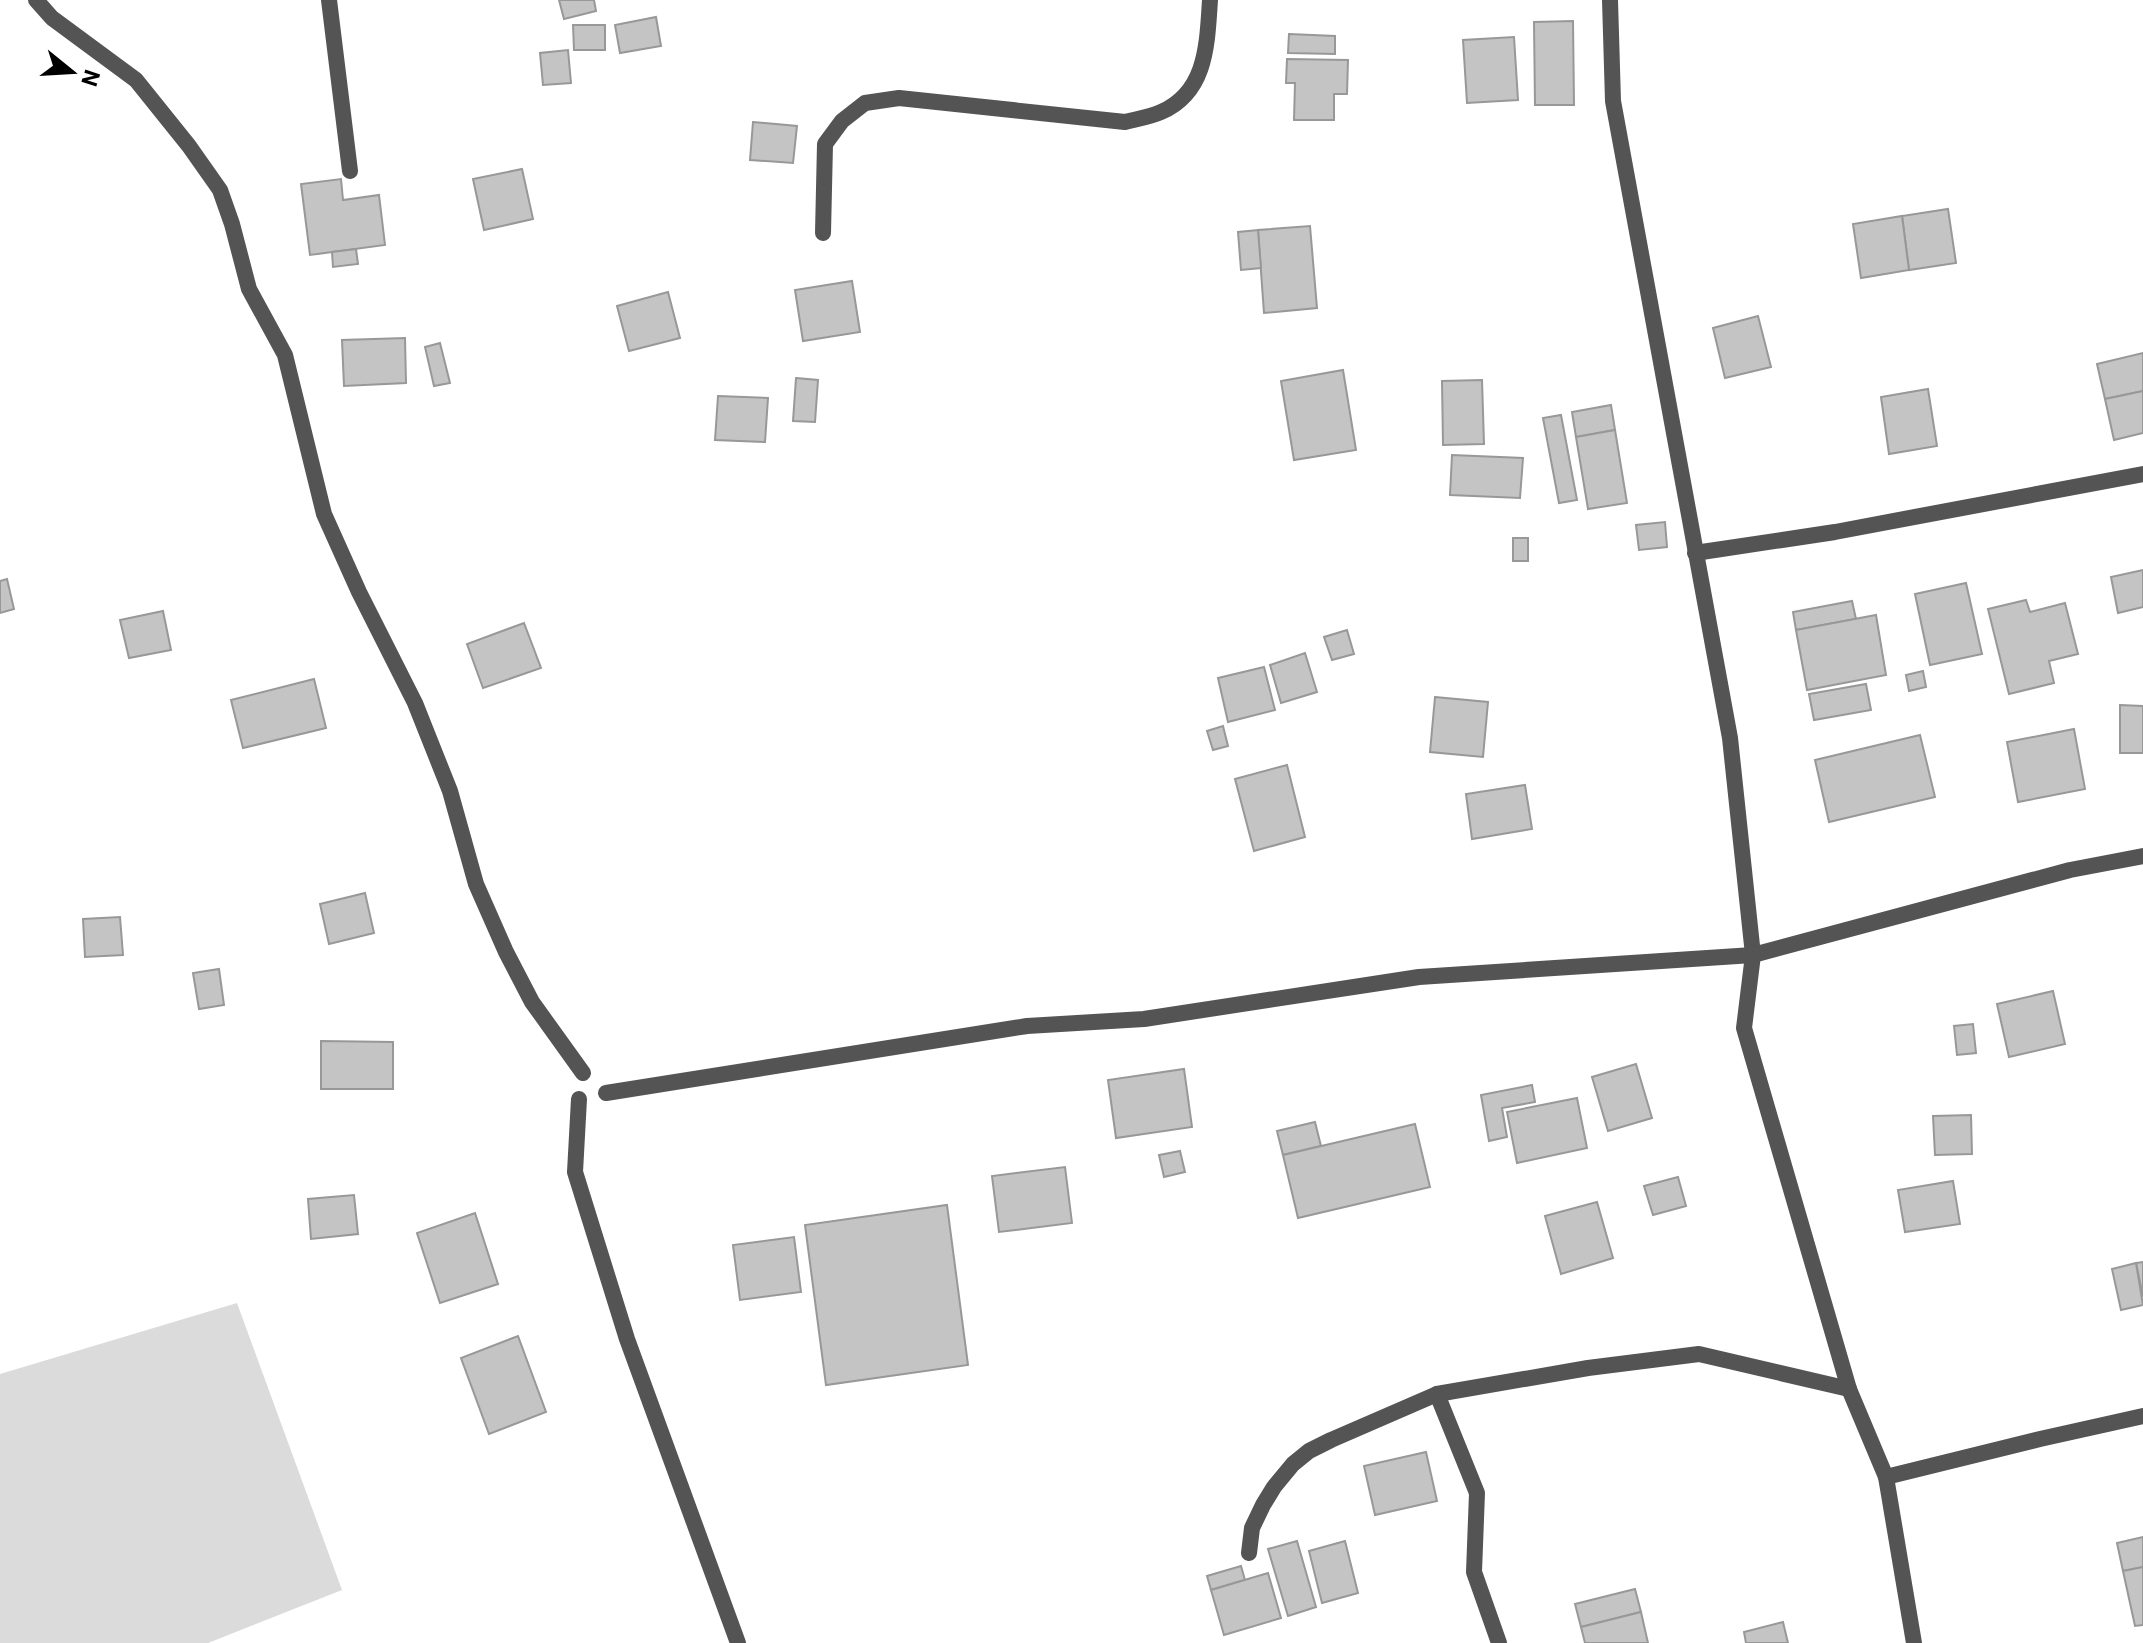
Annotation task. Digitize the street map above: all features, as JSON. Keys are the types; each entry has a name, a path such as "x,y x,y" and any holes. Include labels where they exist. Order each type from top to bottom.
{"street":[{"path":"36,0 52,18 136,80 220,190 249,289 285,355 324,514 415,703 450,791 476,884 532,1002 583,1073"},
{"path":"329,0 350,171"},
{"path":"823,233 825,144 842,121 865,103 899,98 1125,122 1160,113 1185,98 1199,75 1207,40 1210,0"},
{"path":"1610,0 1613,101 1730,738 1753,955 1744,1028 1849,1389 1886,1477 1914,1643"},
{"path":"1695,553 1835,532 2143,474"},
{"path":"606,1093 1027,1026 1144,1019 1419,977 1753,955 2070,870 2143,856"},
{"path":"579,1099 575,1172 627,1339 738,1643"},
{"path":"1249,1553 1252,1528 1263,1505 1293,1464 1309,1451 1331,1440 1437,1394 1588,1368 1699,1354 1849,1389"},
{"path":"1437,1394 1477,1493 1474,1572 1499,1643"},
{"path":"1886,1477 2143,1416"}],"shaded area":[{"path":"237,1303 342,1590 208,1643 0,1643 0,1374"}],"building":[{"path":"559,0 594,0 596,11 564,19"},
{"path":"656,17 661,46 620,53 615,25"},
{"path":"1573,21 1574,105 1535,105 1534,22"},
{"path":"573,25 605,25 605,50 574,50"},
{"path":"1289,34 1335,36 1335,54 1288,53"},
{"path":"1514,37 1518,100 1467,103 1463,40"},
{"path":"568,50 571,83 543,85 540,53"},
{"path":"1287,59 1348,60 1347,94 1334,94 1334,120 1294,120 1295,83 1286,83"},
{"path":"753,122 797,126 793,163 750,160"},
{"path":"522,169 533,219 484,230 473,179"},
{"path":"341,179 343,200 379,195 385,245 310,255 301,184"},
{"path":"1948,209 1956,263 1909,270 1902,216"},
{"path":"1902,216 1909,270 1861,278 1853,224"},
{"path":"1310,226 1317,308 1264,313 1258,230"},
{"path":"1258,230 1261,268 1241,270 1238,232"},
{"path":"356,249 358,264 333,267 332,252"},
{"path":"852,281 860,332 803,341 795,290"},
{"path":"668,292 680,338 629,351 617,306"},
{"path":"1758,316 1771,367 1725,378 1713,328"},
{"path":"405,338 406,383 344,386 342,340"},
{"path":"440,343 450,383 434,386 425,347"},
{"path":"2143,353 2143,391 2105,399 2097,364"},
{"path":"1343,370 1356,450 1294,460 1281,381"},
{"path":"796,378 818,380 815,422 793,421"},
{"path":"1482,380 1484,444 1443,445 1442,381"},
{"path":"1928,389 1937,446 1889,454 1881,397"},
{"path":"2143,391 2143,433 2114,440 2105,399"},
{"path":"718,396 768,398 765,442 715,440"},
{"path":"1611,405 1615,430 1576,437 1572,412"},
{"path":"1561,415 1577,500 1559,503 1543,418"},
{"path":"1615,430 1627,503 1588,509 1576,437"},
{"path":"1452,455 1523,458 1520,498 1450,495"},
{"path":"1665,522 1667,547 1639,550 1636,525"},
{"path":"1513,538 1528,538 1528,561 1513,561"},
{"path":"2143,570 2143,607 2118,613 2111,577"},
{"path":"7,579 14,609 0,613 0,581"},
{"path":"1966,583 1982,654 1930,665 1915,594"},
{"path":"2026,600 2030,612 2065,603 2078,654 2049,661 2054,683 2009,694 1988,609"},
{"path":"1852,601 1856,619 1796,630 1793,612"},
{"path":"163,611 171,650 129,658 120,620"},
{"path":"1876,615 1886,675 1807,690 1796,630"},
{"path":"524,623 541,668 483,688 467,644"},
{"path":"1347,630 1354,654 1332,660 1324,637"},
{"path":"1305,653 1317,692 1281,703 1270,665"},
{"path":"1264,667 1275,710 1228,722 1218,678"},
{"path":"1923,671 1926,687 1909,691 1906,675"},
{"path":"314,679 326,728 243,748 231,700"},
{"path":"1866,684 1871,710 1814,720 1809,694"},
{"path":"1435,697 1488,702 1483,757 1430,752"},
{"path":"2120,705 2143,706 2143,753 2120,753"},
{"path":"1223,726 1228,746 1213,750 1207,731"},
{"path":"2074,729 2085,789 2018,802 2007,742"},
{"path":"1920,735 1935,797 1829,822 1815,760"},
{"path":"1287,765 1305,837 1254,851 1235,779"},
{"path":"1525,785 1532,829 1472,839 1466,794"},
{"path":"365,893 374,933 329,944 320,904"},
{"path":"120,917 123,955 85,957 83,919"},
{"path":"219,969 224,1005 199,1009 193,973"},
{"path":"2053,991 2065,1044 2009,1057 1997,1004"},
{"path":"1973,1024 1976,1053 1957,1055 1954,1026"},
{"path":"321,1041 393,1042 393,1089 321,1089"},
{"path":"1636,1064 1652,1118 1608,1131 1592,1077"},
{"path":"1184,1069 1192,1127 1116,1138 1108,1080"},
{"path":"1532,1085 1535,1102 1502,1108 1507,1137 1489,1141 1481,1095"},
{"path":"1577,1098 1587,1148 1517,1163 1507,1112"},
{"path":"1971,1115 1972,1154 1935,1155 1933,1116"},
{"path":"1315,1122 1321,1146 1283,1155 1277,1131"},
{"path":"1415,1124 1430,1187 1298,1218 1283,1155"},
{"path":"1180,1151 1185,1172 1164,1177 1159,1155"},
{"path":"1065,1167 1072,1223 999,1232 992,1176"},
{"path":"1678,1177 1686,1206 1653,1215 1644,1186"},
{"path":"1953,1181 1960,1224 1905,1232 1898,1190"},
{"path":"354,1195 358,1234 311,1239 308,1199"},
{"path":"1597,1202 1613,1258 1561,1274 1545,1216"},
{"path":"947,1205 968,1365 826,1385 805,1225"},
{"path":"475,1213 498,1284 440,1303 417,1233"},
{"path":"794,1237 801,1292 740,1300 733,1245"},
{"path":"2143,1262 2143,1297 2136,1263"},
{"path":"2136,1263 2143,1305 2121,1310 2112,1269"},
{"path":"518,1336 546,1412 489,1434 461,1358"},
{"path":"1426,1452 1437,1501 1375,1515 1364,1466"},
{"path":"2143,1537 2143,1567 2123,1571 2117,1543"},
{"path":"1297,1541 1316,1607 1288,1616 1268,1549"},
{"path":"1345,1541 1358,1593 1322,1603 1309,1551"},
{"path":"1241,1566 1245,1580 1211,1590 1207,1576"},
{"path":"2143,1567 2143,1625 2135,1626 2123,1571"},
{"path":"1268,1573 1281,1618 1224,1635 1211,1590"},
{"path":"1635,1589 1641,1612 1581,1627 1575,1604"},
{"path":"1641,1612 1648,1643 1585,1643 1581,1627"},
{"path":"1783,1622 1788,1643 1746,1643 1744,1632"}]}
